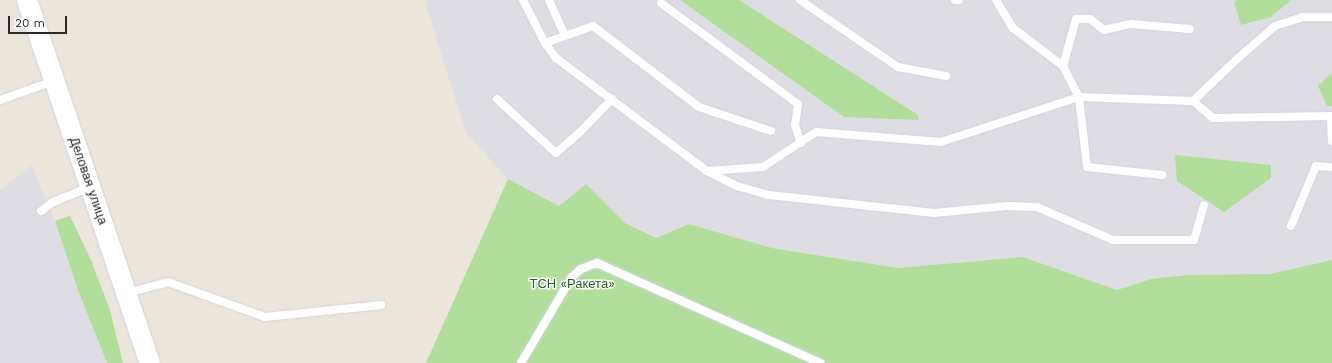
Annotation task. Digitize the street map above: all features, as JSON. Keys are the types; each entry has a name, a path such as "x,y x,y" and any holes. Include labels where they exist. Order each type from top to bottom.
{"street":[{"name":"Деловая улица","path":"27,0 150,363"}],"lane":[{"path":"524,0 545,43 556,58 706,171 737,186 769,195 934,213 1007,206 1037,207 1113,240 1194,240 1204,205"},
{"path":"549,0 565,36"},
{"path":"800,0 898,67 946,76"},
{"path":"996,0 1013,28 1063,66 1079,97 1087,167 1163,175"},
{"path":"661,3 798,104 795,125 801,143"},
{"path":"1193,101 1237,59 1275,26 1302,16 1332,17"},
{"path":"1063,66 1076,19 1090,19 1104,30 1131,24 1190,29"},
{"path":"545,43 593,26 699,107 771,131"},
{"path":"0,100 54,81"},
{"path":"706,171 763,168 816,132 941,142 1079,97 1193,101 1214,118 1331,116 1332,141"},
{"path":"497,99 556,153 612,99"},
{"path":"1291,226 1316,166 1332,167"},
{"path":"41,211 53,202 90,187"},
{"path":"521,363 570,278 581,269 597,263 821,363"},
{"path":"127,293 168,282 264,317 381,305"}],"shaded area":[{"path":"429,0 1332,0 1332,260 1270,274 1151,279 1117,290 1023,257 898,268 772,248 689,224 656,238 625,223 586,184 559,206 508,179 466,133 425,2"},
{"path":"32,165 55,221 107,363 0,363 0,190"}],"green space":[{"path":"680,0 739,0 918,115 919,120 844,117"},
{"path":"1237,0 1291,0 1271,17 1241,25 1234,2"},
{"path":"1332,73 1332,106 1327,106 1318,86"},
{"path":"1175,155 1271,165 1271,178 1224,212 1177,181"},
{"name":"ТСН «Ракета»","path":"508,179 559,206 586,184 625,223 656,238 689,224 772,248 898,268 1023,257 1117,290 1151,279 1187,275 1270,274 1332,260 1332,363 426,363"},
{"path":"70,216 91,260 110,310 123,363 107,363 79,293 55,221"}]}
